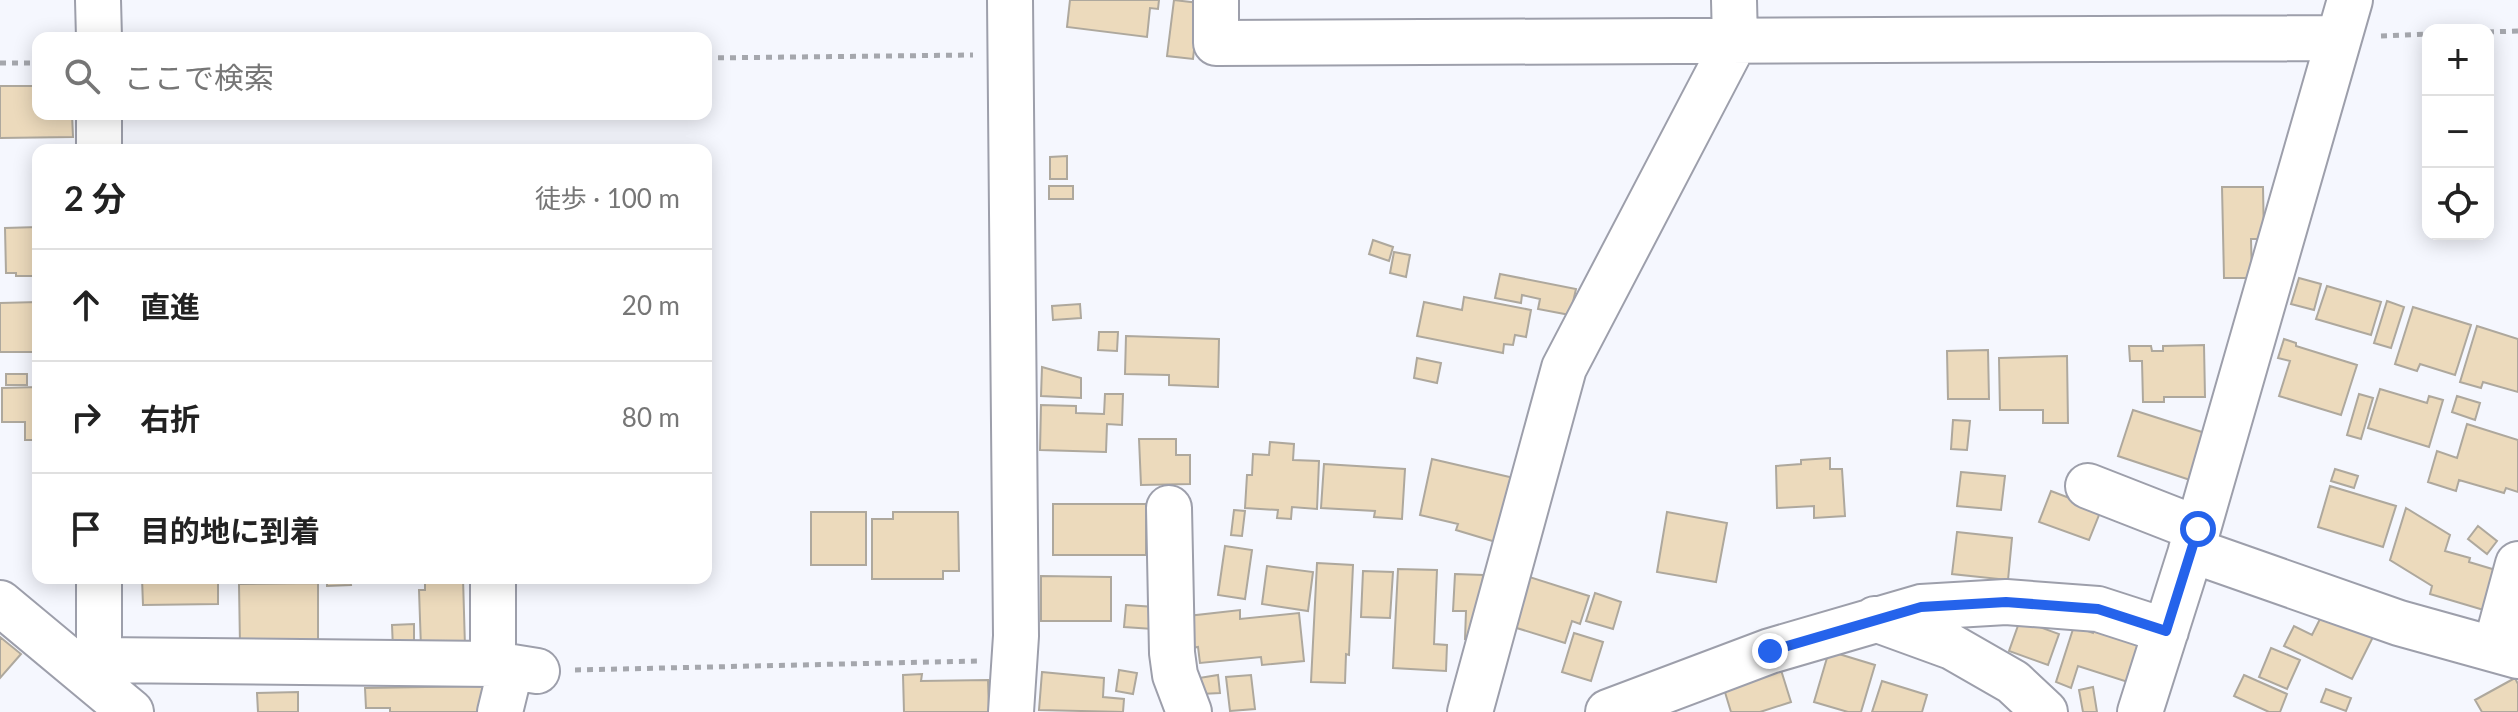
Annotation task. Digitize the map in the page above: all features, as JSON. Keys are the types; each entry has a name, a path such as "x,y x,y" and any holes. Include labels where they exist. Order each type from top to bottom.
{"street":[{"path":"98,0 99,32"},
{"path":"1010,0 1014,660 1011,712"},
{"path":"1216,0 1216,43 1734,20 2345,19 2194,540 2140,712"},
{"path":"1470,712 1564,368 1734,20"},
{"path":"99,120 99,144"},
{"path":"2088,486 2194,540 2399,623 2506,652 2518,564"},
{"path":"1169,508 1172,653 1175,675 1189,712"},
{"path":"95,669 99,584"},
{"path":"494,584 514,668 500,712"},
{"path":"1608,712 1770,651 1921,607 2006,602 2098,609 2166,631"},
{"path":"0,603 95,669 131,712"},
{"path":"1875,619 1952,647 2013,682 2045,712"},
{"path":"95,669 514,668"}],"path":[{"path":"2494,32 2518,31"},
{"path":"712,58 1010,55"},
{"path":"0,63 32,63"},
{"path":"514,668 1014,660"}],"building":[{"path":"1070,0 1159,0 1158,9 1150,8 1147,37 1067,27"},
{"path":"1174,0 1199,3 1193,59 1167,56"},
{"path":"0,86 32,86 32,120 72,120 73,137 0,138"},
{"path":"1067,156 1067,179 1050,179 1050,157"},
{"path":"1049,186 1073,186 1073,199 1049,199"},
{"path":"2222,187 2263,187 2264,239 2251,239 2252,278 2224,278"},
{"path":"32,227 32,276 6,273 5,228"},
{"path":"1373,240 1393,247 1389,261 1369,254"},
{"path":"1394,252 1410,255 1406,277 1390,273"},
{"path":"1500,274 1576,289 1570,315 1538,309 1540,299 1522,295 1521,303 1495,298"},
{"path":"2299,278 2321,284 2314,310 2291,304"},
{"path":"2327,286 2381,302 2371,335 2316,319"},
{"path":"1464,297 1531,310 1526,337 1515,335 1513,345 1504,344 1503,353 1417,336 1424,302 1462,310"},
{"path":"2387,301 2404,307 2391,348 2374,343"},
{"path":"32,302 32,352 0,352 0,303"},
{"path":"1080,304 1081,318 1053,320 1052,306"},
{"path":"2413,307 2471,325 2455,375 2420,364 2417,371 2395,364"},
{"path":"2477,326 2518,339 2518,392 2483,382 2481,388 2460,382"},
{"path":"1099,332 1118,332 1117,351 1098,350"},
{"path":"1126,336 1219,339 1218,387 1169,385 1169,375 1125,374"},
{"path":"2284,339 2296,343 2296,346 2357,365 2341,415 2279,396 2290,361 2278,358"},
{"path":"2204,345 2205,397 2164,397 2164,402 2143,402 2142,361 2130,361 2129,346 2151,346 2152,351 2163,351 2163,346"},
{"path":"1988,350 1989,399 1948,399 1947,351"},
{"path":"2067,356 2068,423 2043,423 2043,410 2000,410 1999,358"},
{"path":"1417,358 1441,363 1437,383 1414,378"},
{"path":"1042,367 1081,378 1081,398 1041,396"},
{"path":"6,374 27,374 27,385 6,385"},
{"path":"32,387 32,440 25,440 25,422 2,422 2,388"},
{"path":"2380,389 2427,403 2429,396 2443,400 2429,447 2368,428"},
{"path":"1105,394 1123,394 1122,425 1107,424 1106,452 1040,450 1041,405 1076,406 1076,413 1104,414"},
{"path":"2359,394 2373,398 2361,439 2347,435"},
{"path":"2457,396 2480,403 2475,420 2452,412"},
{"path":"2133,410 2205,433 2190,480 2118,456"},
{"path":"1953,420 1970,421 1967,450 1951,449"},
{"path":"2467,424 2518,440 2518,492 2506,488 2504,493 2459,480 2456,491 2428,482 2437,451 2457,458"},
{"path":"1139,439 1176,439 1176,455 1190,455 1190,484 1141,485"},
{"path":"1270,442 1294,444 1293,460 1319,461 1317,509 1292,507 1291,519 1277,518 1278,510 1245,508 1247,475 1252,475 1253,454 1269,455"},
{"path":"1830,458 1830,469 1842,469 1845,516 1814,518 1814,506 1777,508 1776,466"},
{"path":"1432,459 1514,478 1499,543 1456,530 1458,524 1420,515"},
{"path":"1324,464 1405,469 1402,519 1374,517 1375,511 1321,508"},
{"path":"2335,469 2358,476 2354,488 2331,481"},
{"path":"1961,472 2005,476 2001,510 1957,506"},
{"path":"2330,486 2396,506 2383,547 2318,527"},
{"path":"2051,491 2101,510 2089,540 2039,522"},
{"path":"1053,504 1146,504 1146,555 1053,555"},
{"path":"2406,508 2450,535 2445,551 2499,571 2487,611 2430,594 2432,586 2390,560"},
{"path":"1234,510 1245,511 1242,536 1231,535"},
{"path":"811,512 866,512 866,565 811,565"},
{"path":"893,512 958,512 959,571 943,571 943,579 872,579 872,519 893,519"},
{"path":"1667,512 1727,523 1716,582 1657,572"},
{"path":"2478,526 2497,541 2487,554 2468,539"},
{"path":"1957,532 2012,538 2008,580 1952,574"},
{"path":"1225,546 1252,550 1245,599 1218,595"},
{"path":"1317,563 1353,565 1345,683 1311,682"},
{"path":"1267,566 1313,572 1308,611 1262,604"},
{"path":"1398,569 1437,570 1434,644 1447,645 1446,671 1393,668"},
{"path":"1363,571 1393,572 1390,618 1361,617"},
{"path":"1455,574 1483,575 1480,640 1465,639 1466,611 1453,611"},
{"path":"1523,575 1589,596 1580,624 1572,621 1565,643 1507,625"},
{"path":"1041,576 1111,577 1111,621 1041,621"},
{"path":"142,584 218,584 218,604 143,605"},
{"path":"239,584 318,584 318,643 240,645"},
{"path":"425,584 463,584 465,647 421,648 419,590 425,590"},
{"path":"1595,593 1621,602 1613,629 1586,621"},
{"path":"1126,605 1155,607 1153,629 1124,627"},
{"path":"1240,610 1240,619 1299,613 1304,661 1262,665 1261,657 1200,663 1198,647 1191,648 1188,616"},
{"path":"2324,611 2374,635 2352,679 2284,646 2294,626 2312,635"},
{"path":"2020,620 2059,634 2048,665 2009,651"},
{"path":"414,624 414,649 393,649 392,625"},
{"path":"2074,626 2093,633 2094,629 2143,645 2131,683 2078,666 2071,688 2056,682"},
{"path":"1574,633 1603,642 1591,681 1562,672"},
{"path":"0,637 21,654 0,678"},
{"path":"2271,648 2300,660 2287,689 2259,677"},
{"path":"1829,651 1875,665 1861,712 1848,712 1814,702"},
{"path":"1119,670 1137,673 1133,694 1116,691"},
{"path":"1781,670 1791,702 1760,712 1731,712 1724,689"},
{"path":"1042,672 1104,678 1103,697 1124,699 1123,712 1039,710"},
{"path":"922,674 921,681 988,680 989,712 904,712 903,675"},
{"path":"1218,675 1220,693 1201,694 1199,678"},
{"path":"1251,675 1255,709 1230,711 1226,677"},
{"path":"2244,675 2287,694 2280,712 2269,712 2234,696"},
{"path":"2515,678 2518,684 2518,712 2482,712 2475,700"},
{"path":"1882,681 1927,695 1922,712 1872,712"},
{"path":"487,686 487,712 390,712 390,708 366,708 365,688"},
{"path":"2093,687 2097,712 2083,712 2079,690"},
{"path":"2326,689 2351,698 2346,711 2321,702"},
{"path":"298,692 298,712 258,712 257,693"}],"route":[{"path":"1770,651 1921,607 2006,602 2098,609 2166,631 2198,529"}]}
